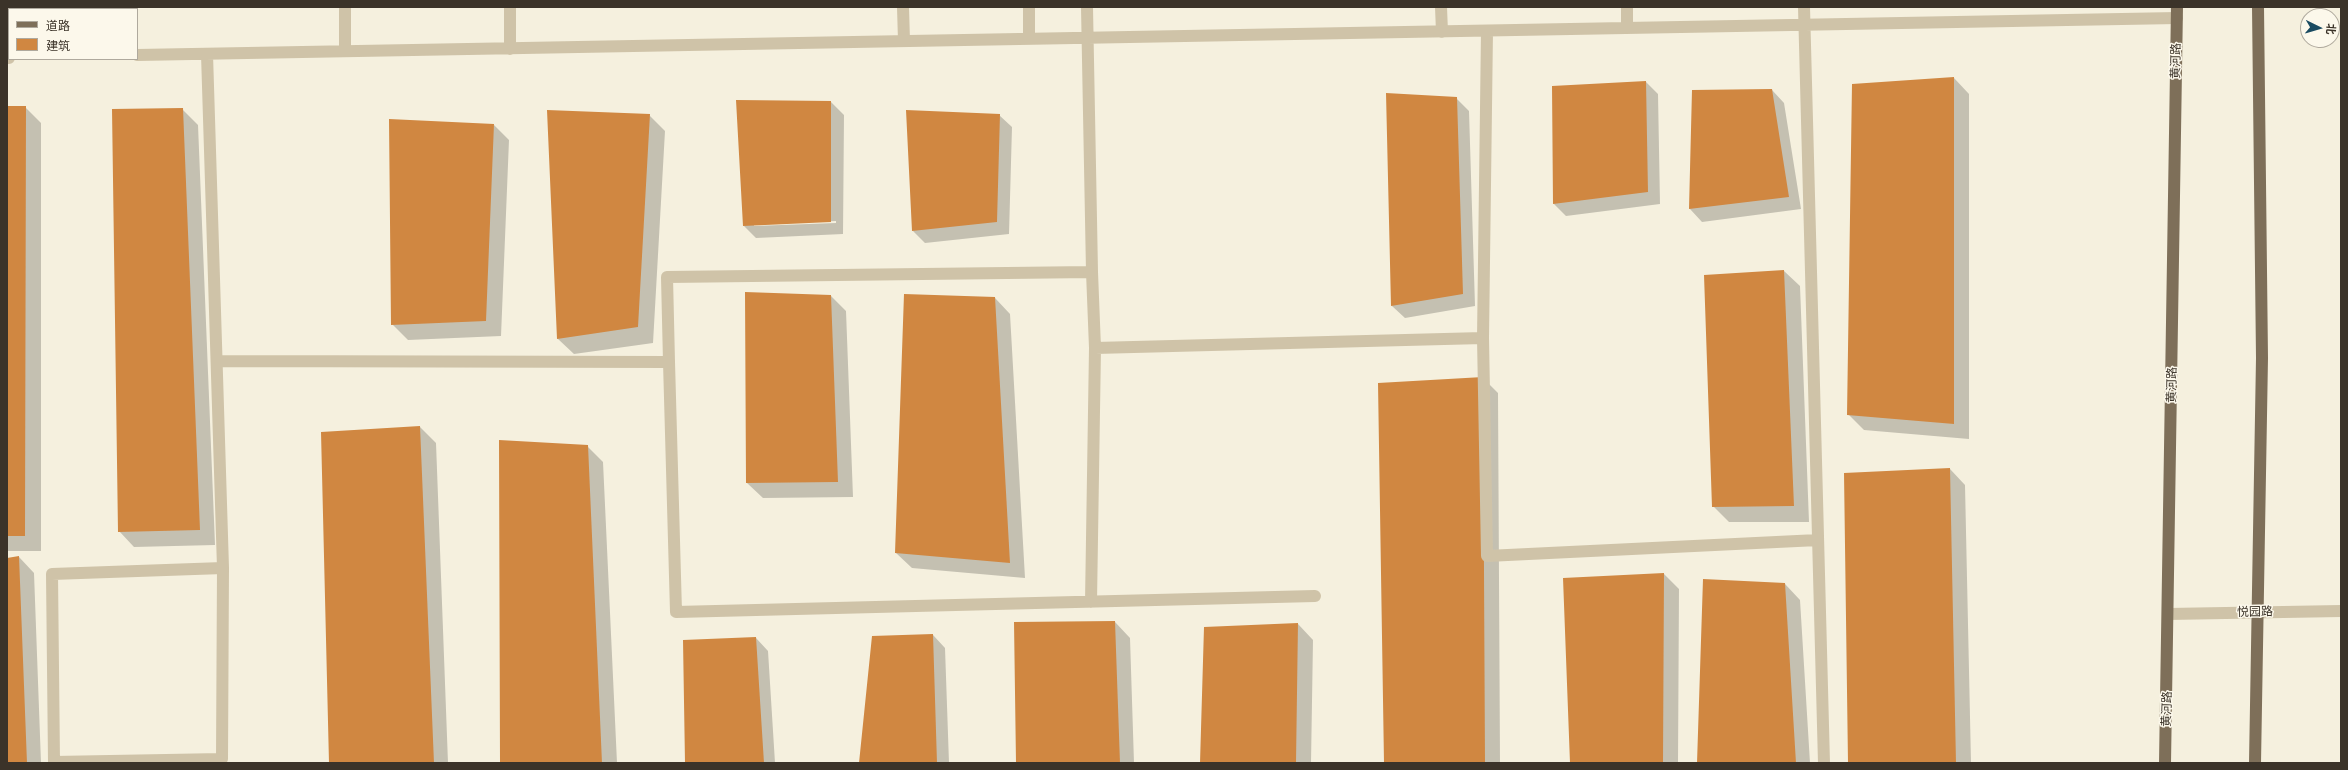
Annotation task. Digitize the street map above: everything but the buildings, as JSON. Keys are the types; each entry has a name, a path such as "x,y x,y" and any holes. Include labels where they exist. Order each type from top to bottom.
{"main road":[{"path":"2255,763 2262,358 2258,7"},
{"name":"黄河路","path":"2165,763 2177,13"}],"street":[{"path":"345,7 345,51"},
{"path":"510,7 510,49"},
{"path":"903,7 904,41"},
{"path":"1029,7 1029,39"},
{"path":"1088,7 1087,38 1095,348 1092,602"},
{"path":"1441,7 1442,32"},
{"path":"1627,7 1627,28"},
{"path":"1804,7 1824,763"},
{"path":"138,55 1804,25 2177,13"},
{"path":"1487,31 1483,338 1487,556 1818,540"},
{"path":"207,54 223,568 222,759 54,762 52,574 223,568"},
{"path":"1092,272 667,277 676,612 1315,596"},
{"path":"1095,348 1483,338"},
{"path":"217,361 669,362"},
{"name":"悦园路","path":"2168,614 2258,611 2341,611"}]}
